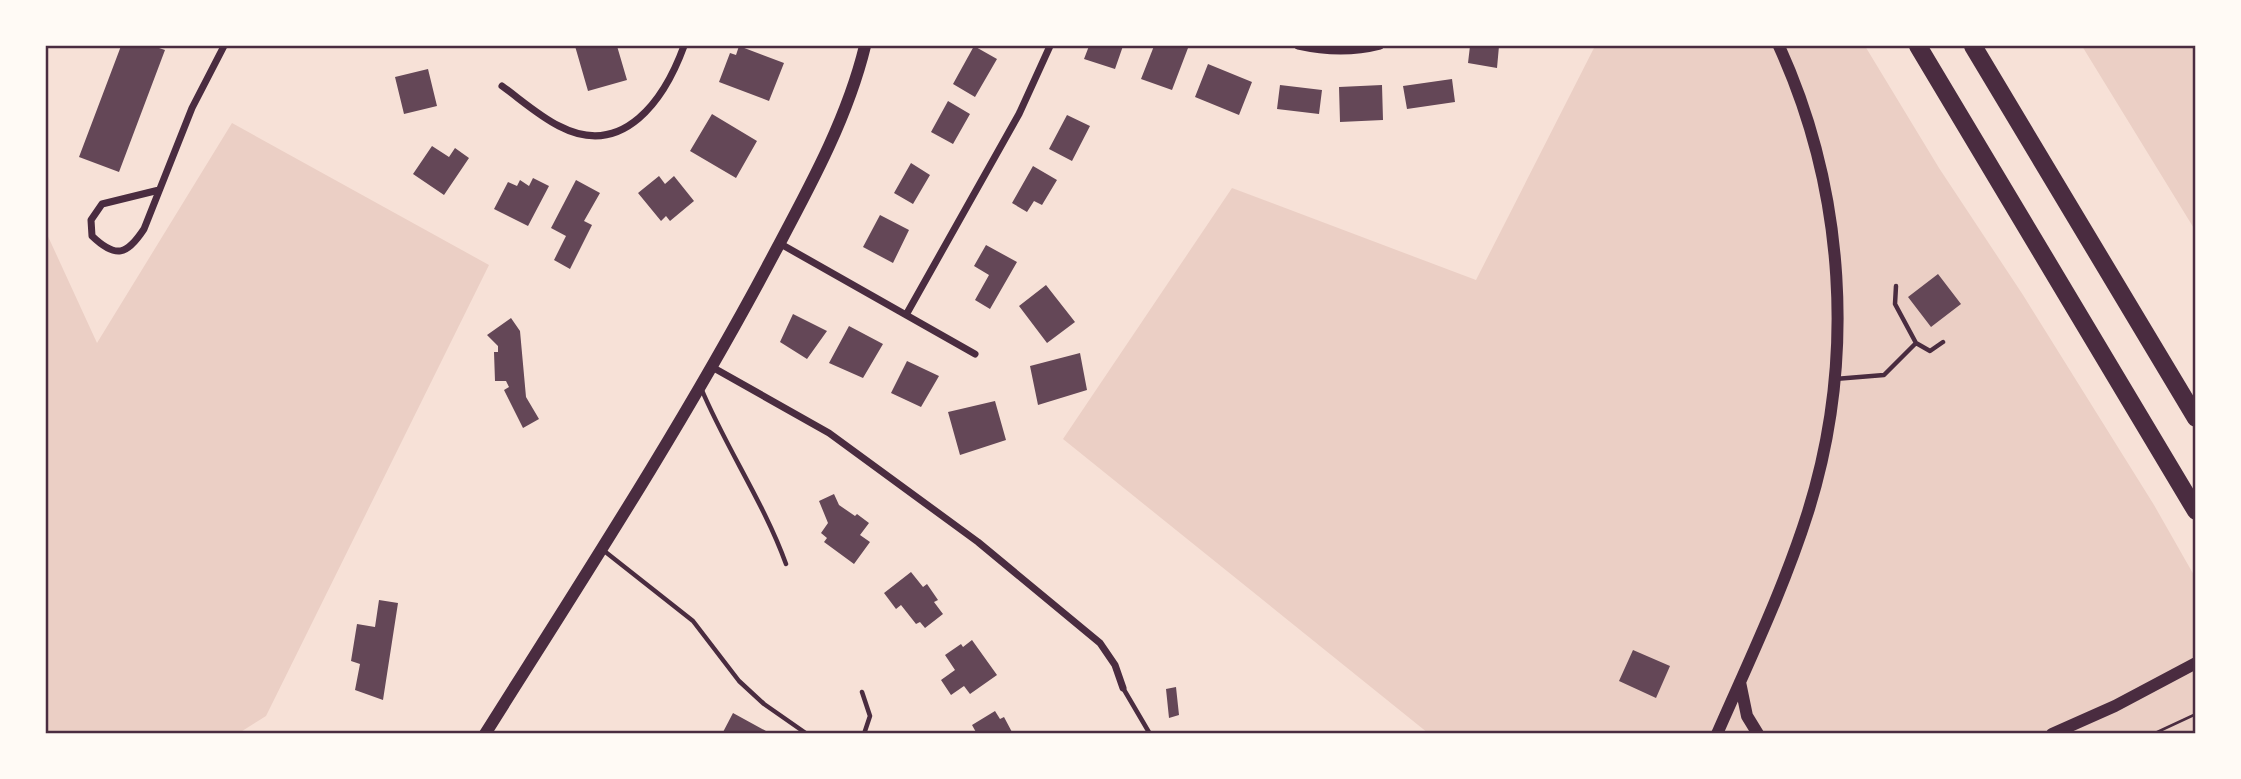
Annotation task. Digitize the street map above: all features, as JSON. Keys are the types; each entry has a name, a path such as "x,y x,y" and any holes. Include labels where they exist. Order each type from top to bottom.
{"highway":[{"path":"1918,46 2196,511"},
{"path":"1973,46 2196,418"}],"street":[{"path":"159,190 102,204 91,220 92,236 105,248 119,252 132,247 144,229 192,108 224,46"},
{"path":"502,86 560,127 592,135 609,133 629,126 658,100 684,46"},
{"path":"485,733 602,549 712,367 828,147 848,101 864,46"},
{"path":"906,315 1019,114 1050,46"},
{"path":"1298,46 1345,52 1380,46"},
{"path":"1717,733 1774,604 1809,509 1828,426 1835,379 1838,303 1827,192 1812,131 1779,46"},
{"path":"779,243 975,354"},
{"path":"712,367 830,433 978,542 1100,643 1115,665 1123,688"},
{"path":"2052,733 2115,706 2196,663"},
{"path":"1740,682 1744,707 1758,733"}],"lane":[{"path":"1896,286 1895,304 1916,343 1930,351 1942,342"},
{"path":"1835,379 1884,375 1916,343"},
{"path":"700,388 778,541 786,564"},
{"path":"602,549 694,621 738,681 803,733"},
{"path":"1123,688 1150,733"},
{"path":"862,692 870,716 864,733"}],"path":[{"path":"2153,733 2196,713"}],"shaded area":[{"path":"1595,46 1865,46 1939,168 2023,295 2154,505 2195,577 2195,733 1428,733 1063,439 1232,188 1476,280"},
{"path":"2082,46 2195,46 2195,230"},
{"path":"232,123 489,265 266,716 239,733 46,733 46,232 97,343"}],"building":[{"path":"121,46 153,46 165,50 119,172 79,157"},
{"path":"575,46 617,46 627,80 588,91"},
{"path":"739,46 784,63 769,101 719,82 730,53 736,55"},
{"path":"974,46 997,59 975,97 953,84"},
{"path":"1089,46 1123,46 1115,69 1084,59"},
{"path":"1154,46 1188,48 1172,90 1141,79"},
{"path":"1470,46 1499,46 1497,68 1468,63"},
{"path":"1208,64 1252,82 1239,115 1195,97"},
{"path":"428,69 437,106 404,114 395,77"},
{"path":"1452,79 1455,102 1407,109 1403,86"},
{"path":"1280,85 1322,90 1319,114 1277,109"},
{"path":"1382,85 1383,120 1340,122 1339,87"},
{"path":"948,101 970,114 953,144 931,132"},
{"path":"712,114 757,141 736,178 690,151"},
{"path":"1067,115 1090,126 1072,161 1049,149"},
{"path":"432,146 449,157 455,148 469,158 444,195 413,174"},
{"path":"911,163 930,175 913,204 894,193"},
{"path":"1033,166 1057,180 1042,205 1034,201 1027,212 1012,203"},
{"path":"659,176 665,184 674,176 694,201 670,221 666,216 661,221 638,193"},
{"path":"533,178 549,186 528,226 494,209 508,182 517,186 520,180 529,186"},
{"path":"576,180 600,193 584,221 592,225 570,269 554,260 566,236 551,228"},
{"path":"880,215 909,230 893,263 863,247"},
{"path":"986,245 1017,262 990,309 975,300 989,275 974,266"},
{"path":"1938,274 1961,304 1931,327 1908,297"},
{"path":"1046,285 1075,322 1047,343 1019,306"},
{"path":"793,314 827,331 807,359 780,342"},
{"path":"511,318 520,331 526,397 539,419 523,428 504,390 509,387 506,381 495,381 494,352 498,352 498,346 487,335"},
{"path":"849,326 883,344 863,378 829,363"},
{"path":"1080,353 1087,390 1038,405 1030,366"},
{"path":"907,361 939,376 921,407 891,393"},
{"path":"995,401 1006,440 960,455 948,412"},
{"path":"834,494 839,505 869,523 860,535 870,542 854,564 824,542 827,538 821,533 828,523 819,501"},
{"path":"911,572 923,587 927,584 938,600 934,602 943,614 925,628 920,622 916,624 901,605 896,609 884,593"},
{"path":"379,600 398,603 383,700 355,690 360,664 351,661 357,624 375,627"},
{"path":"972,640 997,675 970,694 964,686 951,695 941,680 955,670 945,655"},
{"path":"1633,650 1670,666 1656,698 1619,681"},
{"path":"1176,687 1179,715 1169,718 1166,689"},
{"path":"995,711 1000,719 1004,717 1013,734 977,734 972,725"},
{"path":"733,713 766,731 765,734 722,734"}]}
